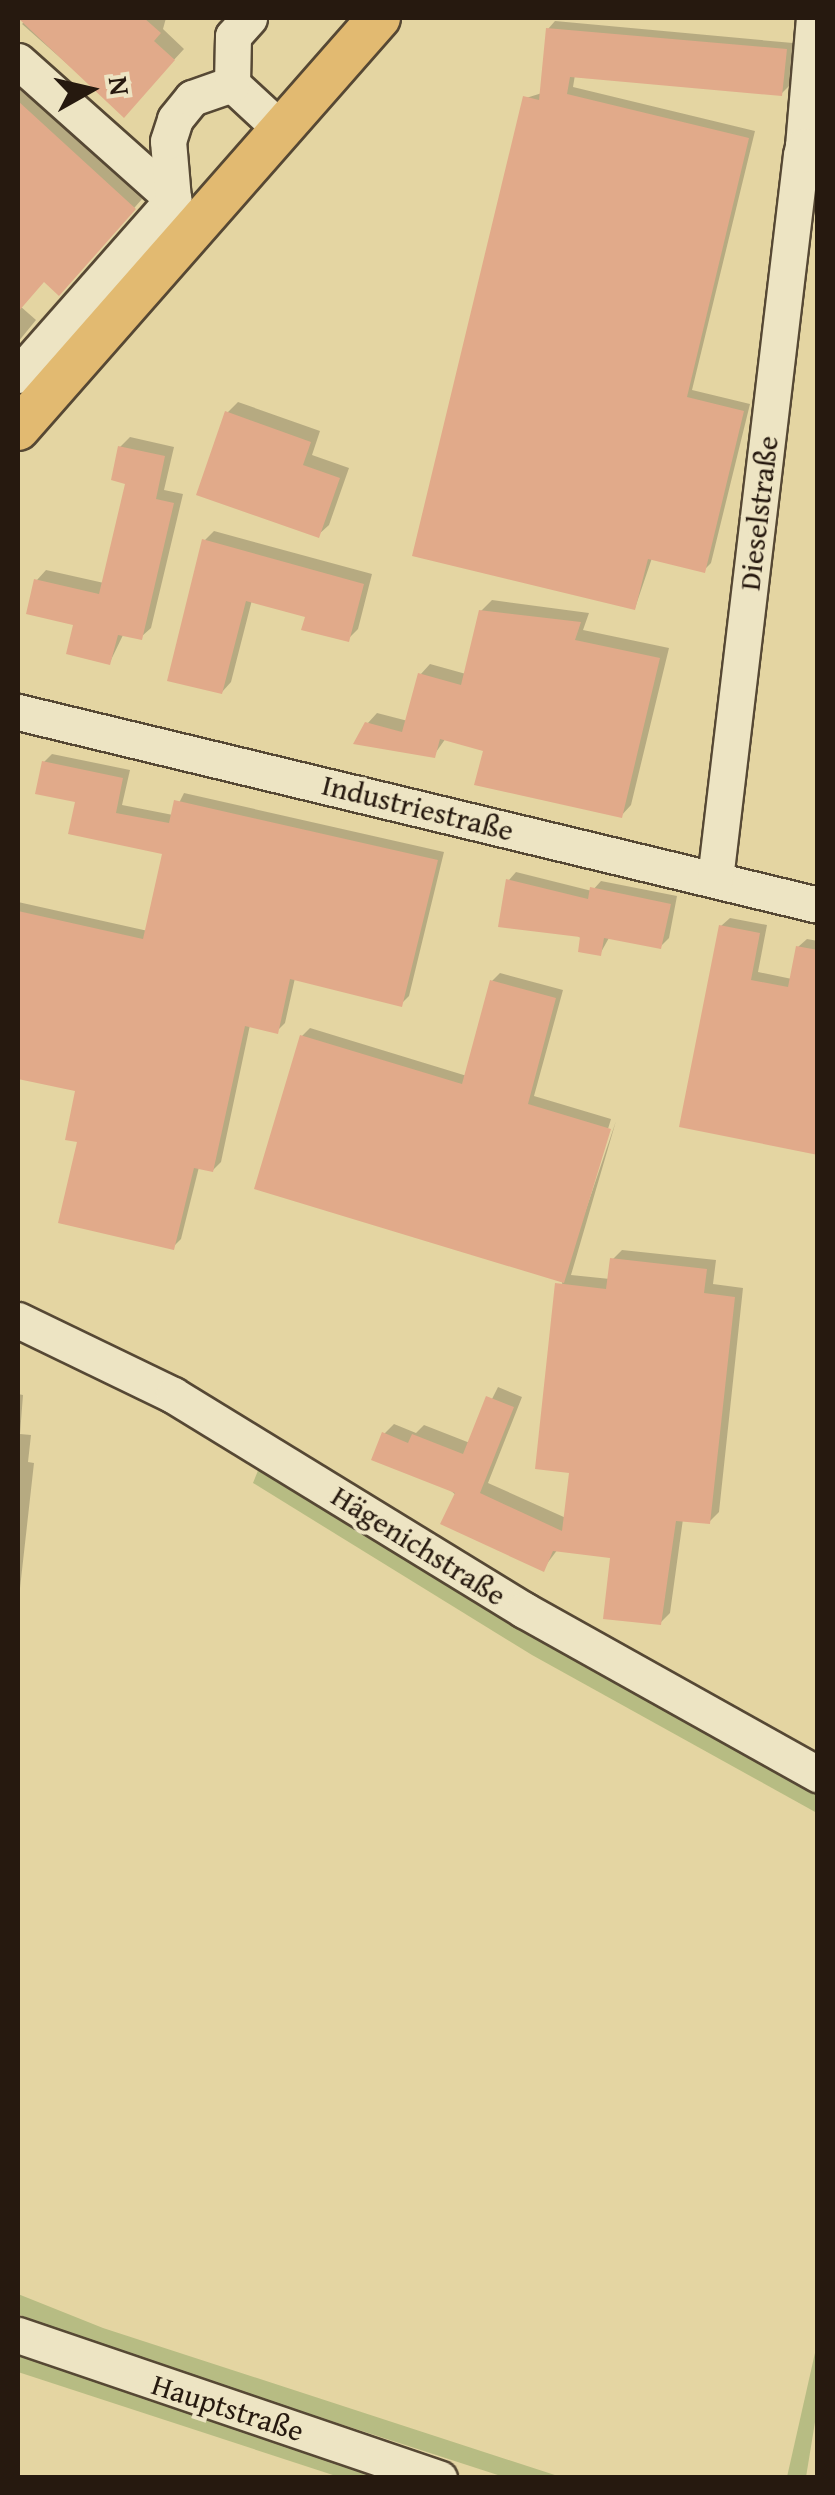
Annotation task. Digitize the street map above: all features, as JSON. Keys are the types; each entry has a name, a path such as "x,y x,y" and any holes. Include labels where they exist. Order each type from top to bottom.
{"main road":[{"path":"18,428 379,18"}],"street":[{"path":"249,18 233,36 232,84 283,130"},
{"name":"Dieselstraße","path":"715,879 810,148 814,18"},
{"path":"18,61 173,199"},
{"path":"18,376 173,199 168,140 175,119 192,98 232,84"},
{"name":"Industriestraße","path":"18,712 818,904"},
{"name":"Hägenichstraße","path":"18,1320 173,1395 524,1610 818,1774"},
{"name":"Hauptstraße","path":"18,2334 439,2478"}],"green space":[{"path":"261,1463 817,1786 817,1813 532,1655 253,1483"},
{"path":"18,2294 103,2328 561,2477 504,2477 100,2346 18,2314"},
{"path":"817,2344 817,2410 806,2477 787,2477"},
{"path":"18,2350 402,2477 339,2477 18,2372"}],"building":[{"path":"18,18 144,18 161,33 154,41 175,60 124,118"},
{"path":"546,28 787,49 782,96 570,77 567,94 749,138 687,397 744,411 705,573 648,559 635,610 412,556 523,96 539,100"},
{"path":"18,101 136,209 59,296 44,282 18,312"},
{"path":"225,411 311,442 303,465 340,478 319,538 196,495"},
{"path":"118,446 165,456 156,499 174,503 142,640 118,635 110,665 66,654 73,625 26,614 34,579 99,594 125,484 111,480"},
{"path":"202,539 364,584 349,642 301,630 305,617 246,601 222,694 167,681"},
{"path":"479,610 581,622 575,640 660,658 622,818 474,785 483,751 440,739 435,758 353,744 365,722 402,732 418,673 461,685"},
{"path":"42,761 123,778 116,813 169,823 174,800 438,860 402,1007 290,979 278,1034 245,1026 213,1172 194,1168 174,1250 58,1223 77,1142 65,1140 75,1091 18,1079 18,911 143,939 162,854 68,834 75,802 35,794"},
{"path":"506,879 588,899 590,887 671,904 661,949 604,938 601,956 578,952 580,937 498,927"},
{"path":"719,925 760,933 751,980 788,987 796,946 818,950 818,1155 679,1127"},
{"path":"490,980 556,998 528,1104 611,1129 564,1283 254,1189 300,1035 462,1084"},
{"path":"610,1258 707,1269 704,1293 735,1297 710,1524 676,1521 661,1625 603,1619 610,1558 553,1551 544,1572 440,1524 455,1493 371,1460 382,1432 408,1443 412,1434 463,1454 486,1396 514,1407 480,1493 562,1531 569,1473 535,1469 555,1283 606,1289"}]}
